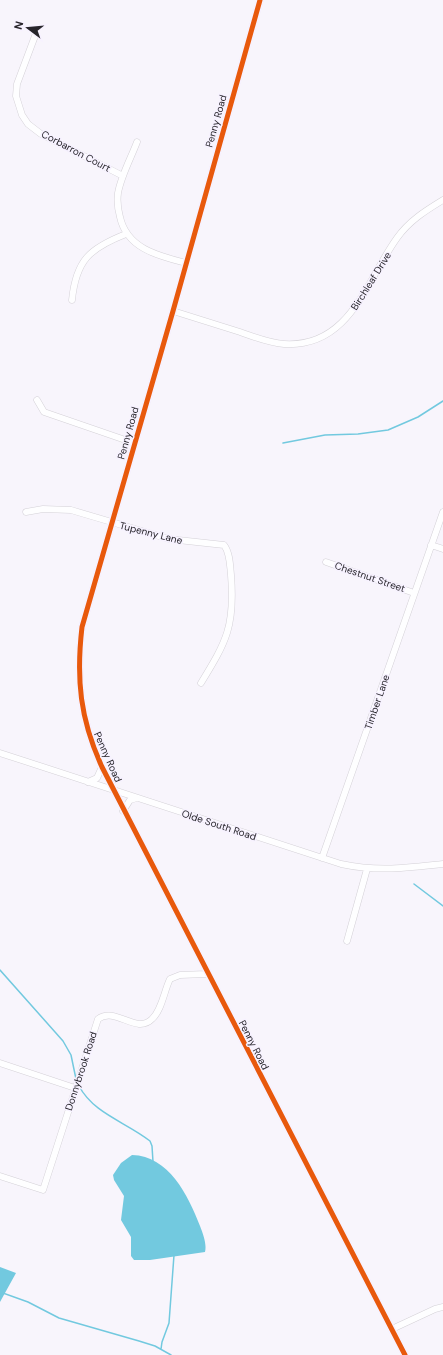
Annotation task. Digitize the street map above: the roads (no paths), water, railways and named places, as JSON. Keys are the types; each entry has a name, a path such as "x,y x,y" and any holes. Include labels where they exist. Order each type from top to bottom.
{"street":[{"name":"Penny Road","path":"260,0 173,311 82,627 78,659 79,695 85,725 102,767 123,811 206,974 405,1355"},
{"name":"Corbarron Court","path":"35,36 17,84 16,96 22,115 28,124 41,134 123,176"},
{"path":"137,142 123,176 118,194 118,207 126,234 140,247 151,253 186,263"},
{"name":"Birchleaf Drive","path":"173,311 284,344 303,343 320,338 339,326 353,310 397,238 419,214 443,200"},
{"path":"72,300 77,270 86,257 102,244 126,234"},
{"path":"37,400 44,412 134,443"},
{"name":"Tupenny Lane","path":"26,512 62,509 183,542 224,545 228,550 233,595 232,619 223,644 201,683"},
{"name":"Timber Lane","path":"322,858 443,512"},
{"path":"431,545 443,549"},
{"name":"Chestnut Street","path":"326,562 414,593"},
{"name":"Olde South Road","path":"0,753 322,858 367,869 399,869 443,864"},
{"path":"88,782 97,778 102,767"},
{"path":"123,811 130,800 137,798"},
{"path":"347,941 367,869"},
{"name":"Donnybrook Road","path":"0,1176 43,1190 98,1019 104,1014 138,1024 146,1024 153,1018 170,979 180,975 206,974"},
{"path":"0,1062 75,1088"},
{"path":"392,1329 435,1308 443,1307"}],"water":[{"path":"132,1155 145,1157 157,1162 175,1179 190,1202 195,1214 204,1239 205,1252 150,1260 134,1260 131,1256 131,1237 121,1220 124,1196 114,1180 113,1175 121,1163"},
{"path":"0,1267 16,1273 0,1302"}],"waterway":[{"path":"283,443 325,435 358,434 388,430 418,417 443,401"},
{"path":"414,884 443,906"},
{"path":"0,970 63,1041 71,1055 76,1079"},
{"path":"79,1086 85,1096 102,1111 150,1141 152,1146 153,1162"},
{"path":"161,1349 169,1323 174,1255"},
{"path":"0,1292 28,1302 59,1318 155,1346 171,1355"}]}
